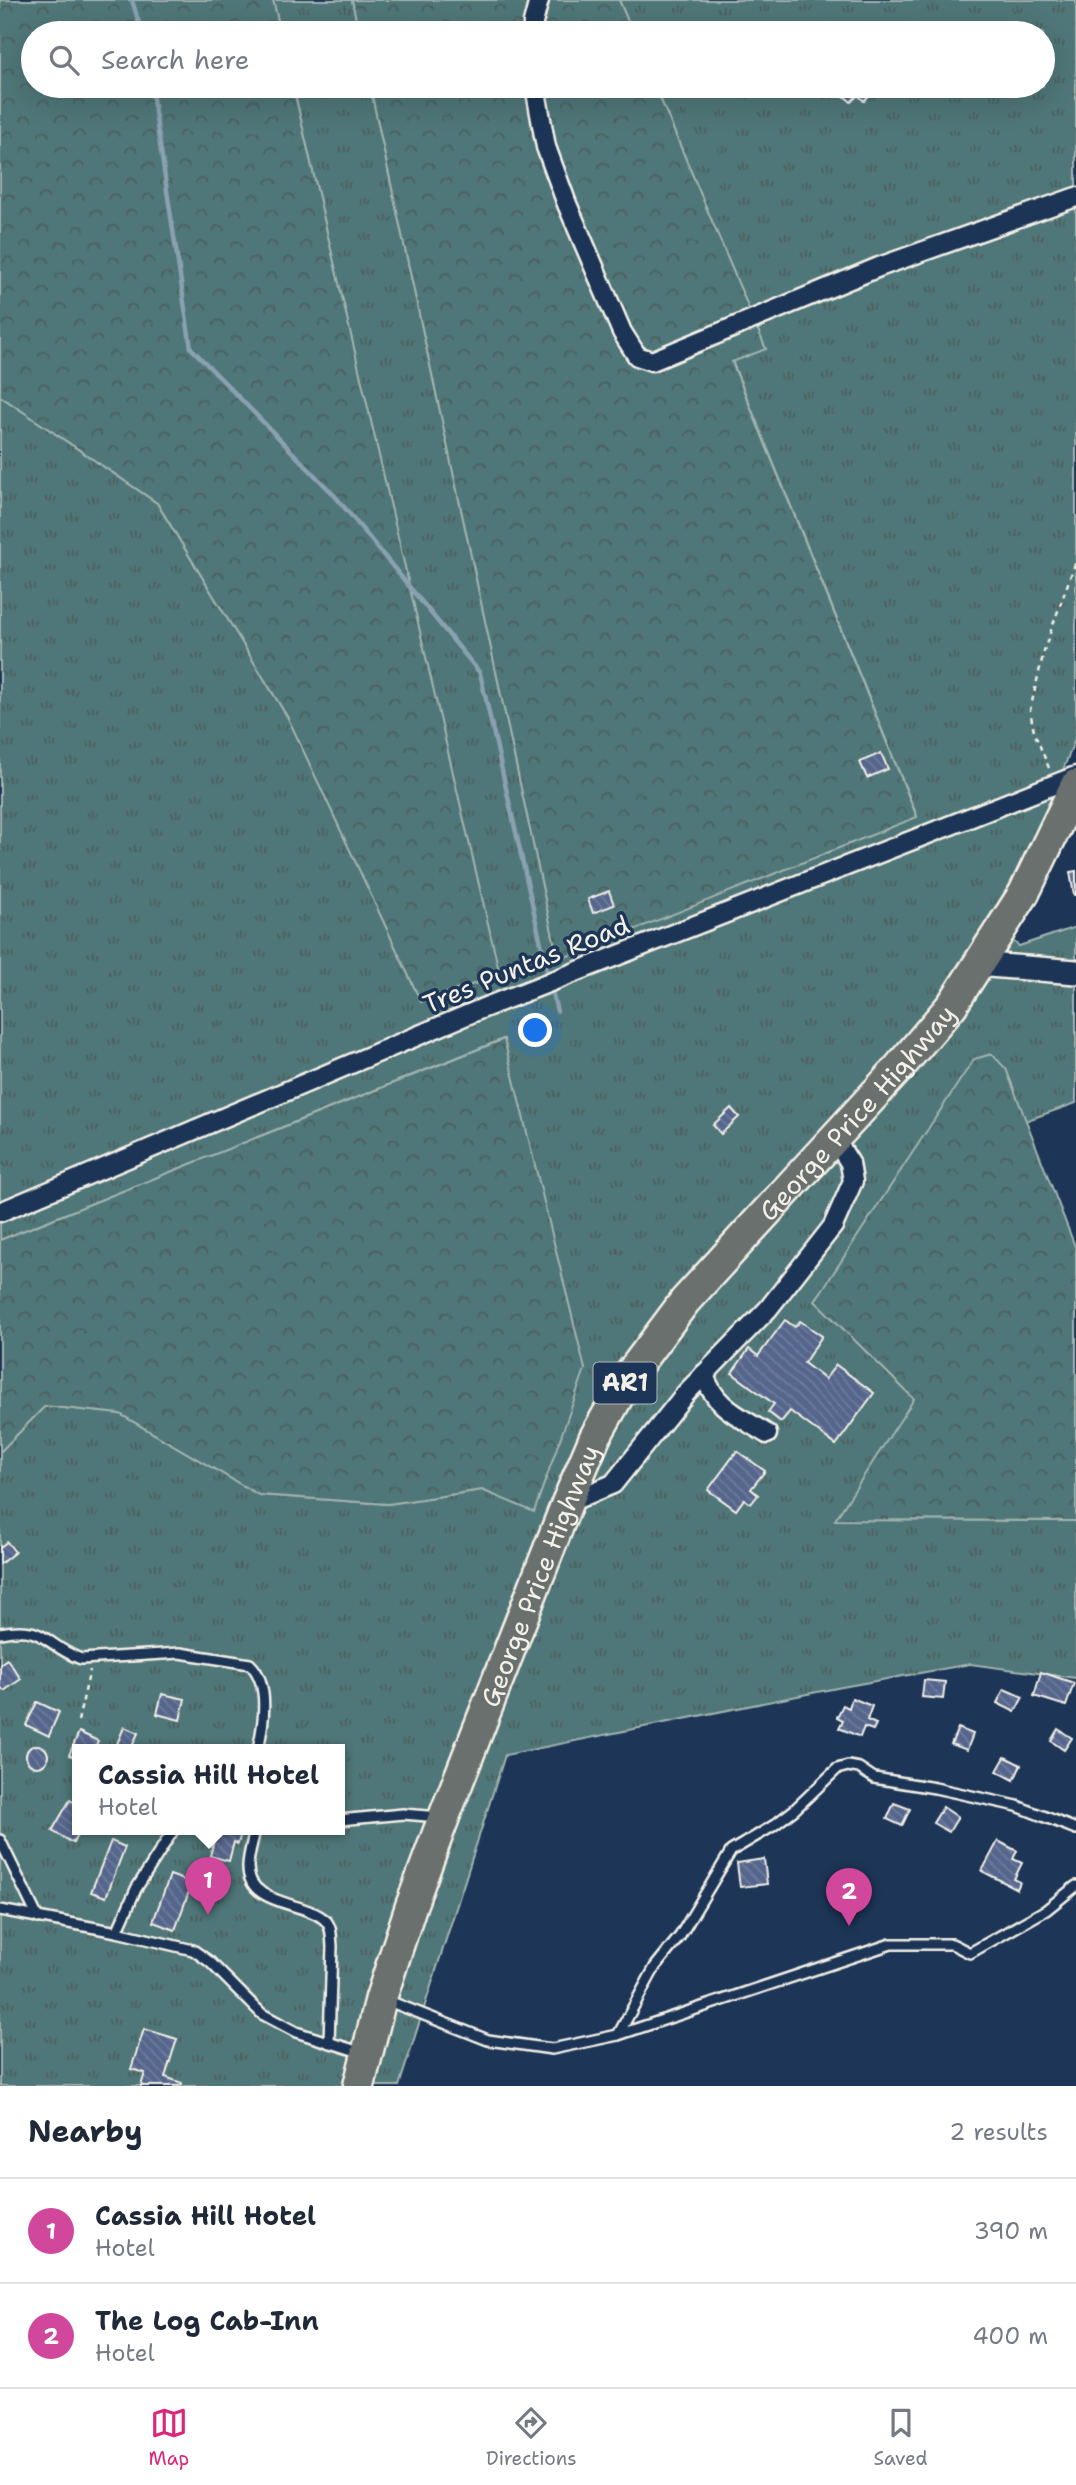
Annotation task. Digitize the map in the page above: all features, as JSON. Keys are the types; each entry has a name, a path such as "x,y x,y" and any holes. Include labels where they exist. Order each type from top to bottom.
{"highway":[{"name":"George Price Highway","path":"359,2086 381,1998 444,1817 595,1437 631,1373 685,1301 896,1071 952,1005 1024,893 1066,784"}],"street":[{"path":"534,21 539,0"},
{"path":"538,98 546,147 567,204 622,332 637,356 652,361 879,267 1076,197"},
{"name":"Tres Puntas Road","path":"0,1212 481,1009 1066,784 1076,776"},
{"path":"976,964 1076,972"},
{"path":"567,1503 613,1484 686,1392 768,1309 834,1227 853,1181 850,1163 834,1138"},
{"path":"704,1374 709,1390 720,1404 767,1434"}],"lane":[{"path":"0,1633 23,1630 40,1633 67,1654 81,1658 180,1653 250,1664 258,1671 261,1682 263,1712 259,1744"},
{"path":"618,2035 655,1967 680,1936 731,1851 783,1818 837,1769 848,1766 874,1778 1017,1806 1076,1829"},
{"path":"345,1819 403,1814 444,1817"},
{"path":"117,1933 136,1889 170,1835"},
{"path":"254,1835 248,1869 252,1882 265,1895 325,1920 331,1930 330,2043"},
{"path":"0,1840 38,1918"},
{"path":"381,1998 488,2040 552,2049 618,2035 891,1944 952,1944 970,1953 1046,1910 1076,1886"},
{"path":"0,1910 193,1950 211,1962 262,2014 296,2032 368,2055"}],"path":[{"path":"1066,784 1034,732 1030,710 1045,647 1076,561"},
{"path":"78,1721 93,1658"}],"green space":[{"path":"0,0 273,0 278,21 21,21 21,98 296,98 500,975 421,1002 288,718 157,503 0,396"},
{"path":"273,0 352,0 356,21 278,21"},
{"path":"352,0 619,0 628,21 356,21"},
{"path":"619,0 1076,0 1076,736 1039,833 1006,935 1019,946 1076,927 1076,1103 1025,1121 1006,1069 815,1300 915,1399 836,1520 1076,1521 1076,1678 970,1664 505,1755 399,2086 0,2086 0,1452 45,1406 120,1414 259,1495 388,1504 482,1490 534,1511 503,1039 0,1240 0,396 157,503 288,718 499,975 296,98 373,98 558,959 917,816 732,361 765,348 660,98 1055,98 1055,21 628,21"},
{"path":"373,98 660,98 766,349 732,362 917,817 558,960"},
{"path":"504,1039 585,1369 534,1512 482,1490 388,1504 259,1495 120,1414 45,1406 0,1452 0,1240"},
{"path":"992,1054 1006,1069 1076,1249 1076,1521 835,1520 914,1399 815,1301 974,1059"}],"building":[{"path":"881,753 888,769 867,778 860,762"},
{"path":"1076,871 1076,895 1074,895 1070,872"},
{"path":"609,891 614,905 593,913 588,899"},
{"path":"731,1108 739,1117 721,1134 713,1125"},
{"path":"785,1320 795,1327 800,1321 822,1336 804,1363 825,1379 836,1365 874,1393 836,1445 790,1411 781,1422 768,1412 774,1404 732,1373 749,1349 758,1356"},
{"path":"737,1451 765,1471 751,1489 758,1495 751,1504 744,1499 736,1510 708,1490"},
{"path":"7,1542 15,1552 0,1564 0,1547"},
{"path":"7,1659 21,1679 4,1691 0,1686 0,1664"},
{"path":"1041,1672 1074,1683 1066,1706 1034,1696"},
{"path":"924,1680 945,1682 943,1699 922,1697"},
{"path":"1004,1689 1023,1697 1015,1712 997,1703"},
{"path":"162,1694 185,1699 180,1720 157,1714"},
{"path":"852,1698 872,1706 867,1720 876,1724 873,1730 864,1727 860,1737 839,1728 843,1720 837,1717 843,1705 849,1708"},
{"path":"37,1702 59,1712 49,1736 26,1725"},
{"path":"124,1727 138,1733 133,1744 117,1744"},
{"path":"958,1728 973,1734 967,1750 951,1744"},
{"path":"1058,1729 1072,1738 1064,1750 1051,1741"},
{"path":"79,1732 98,1741 96,1744 74,1744"},
{"path":"33,1745 41,1745 48,1752 48,1760 41,1767 33,1767 26,1760 26,1752"},
{"path":"1005,1757 1021,1765 1014,1780 997,1771"},
{"path":"70,1800 72,1801 72,1835 77,1835 73,1843 52,1831"},
{"path":"894,1803 910,1809 902,1826 887,1819"},
{"path":"943,1807 958,1817 949,1832 933,1823"},
{"path":"215,1835 240,1835 238,1844 234,1842 229,1861 210,1856"},
{"path":"111,1841 125,1847 106,1897 91,1892"},
{"path":"998,1841 1017,1851 1013,1859 1022,1863 1014,1879 1020,1882 1017,1889 982,1871"},
{"path":"764,1859 767,1884 740,1887 737,1863"},
{"path":"170,1875 192,1883 175,1930 153,1922"},
{"path":"200,1881 211,1885 206,1899 194,1895"},
{"path":"144,2029 177,2039 165,2077 182,2083 181,2086 141,2086 145,2073 131,2069"}],"waterway":[{"path":"132,0 138,21"},
{"path":"153,98 191,348 335,496 480,673 549,979"},
{"path":"1004,952 1029,912"},
{"path":"551,988 557,1011"}],"place":[{"name":"Cassia Hill Hotel","path":"208,1915"},
{"name":"The Log Cab-Inn","path":"849,1926"}]}
